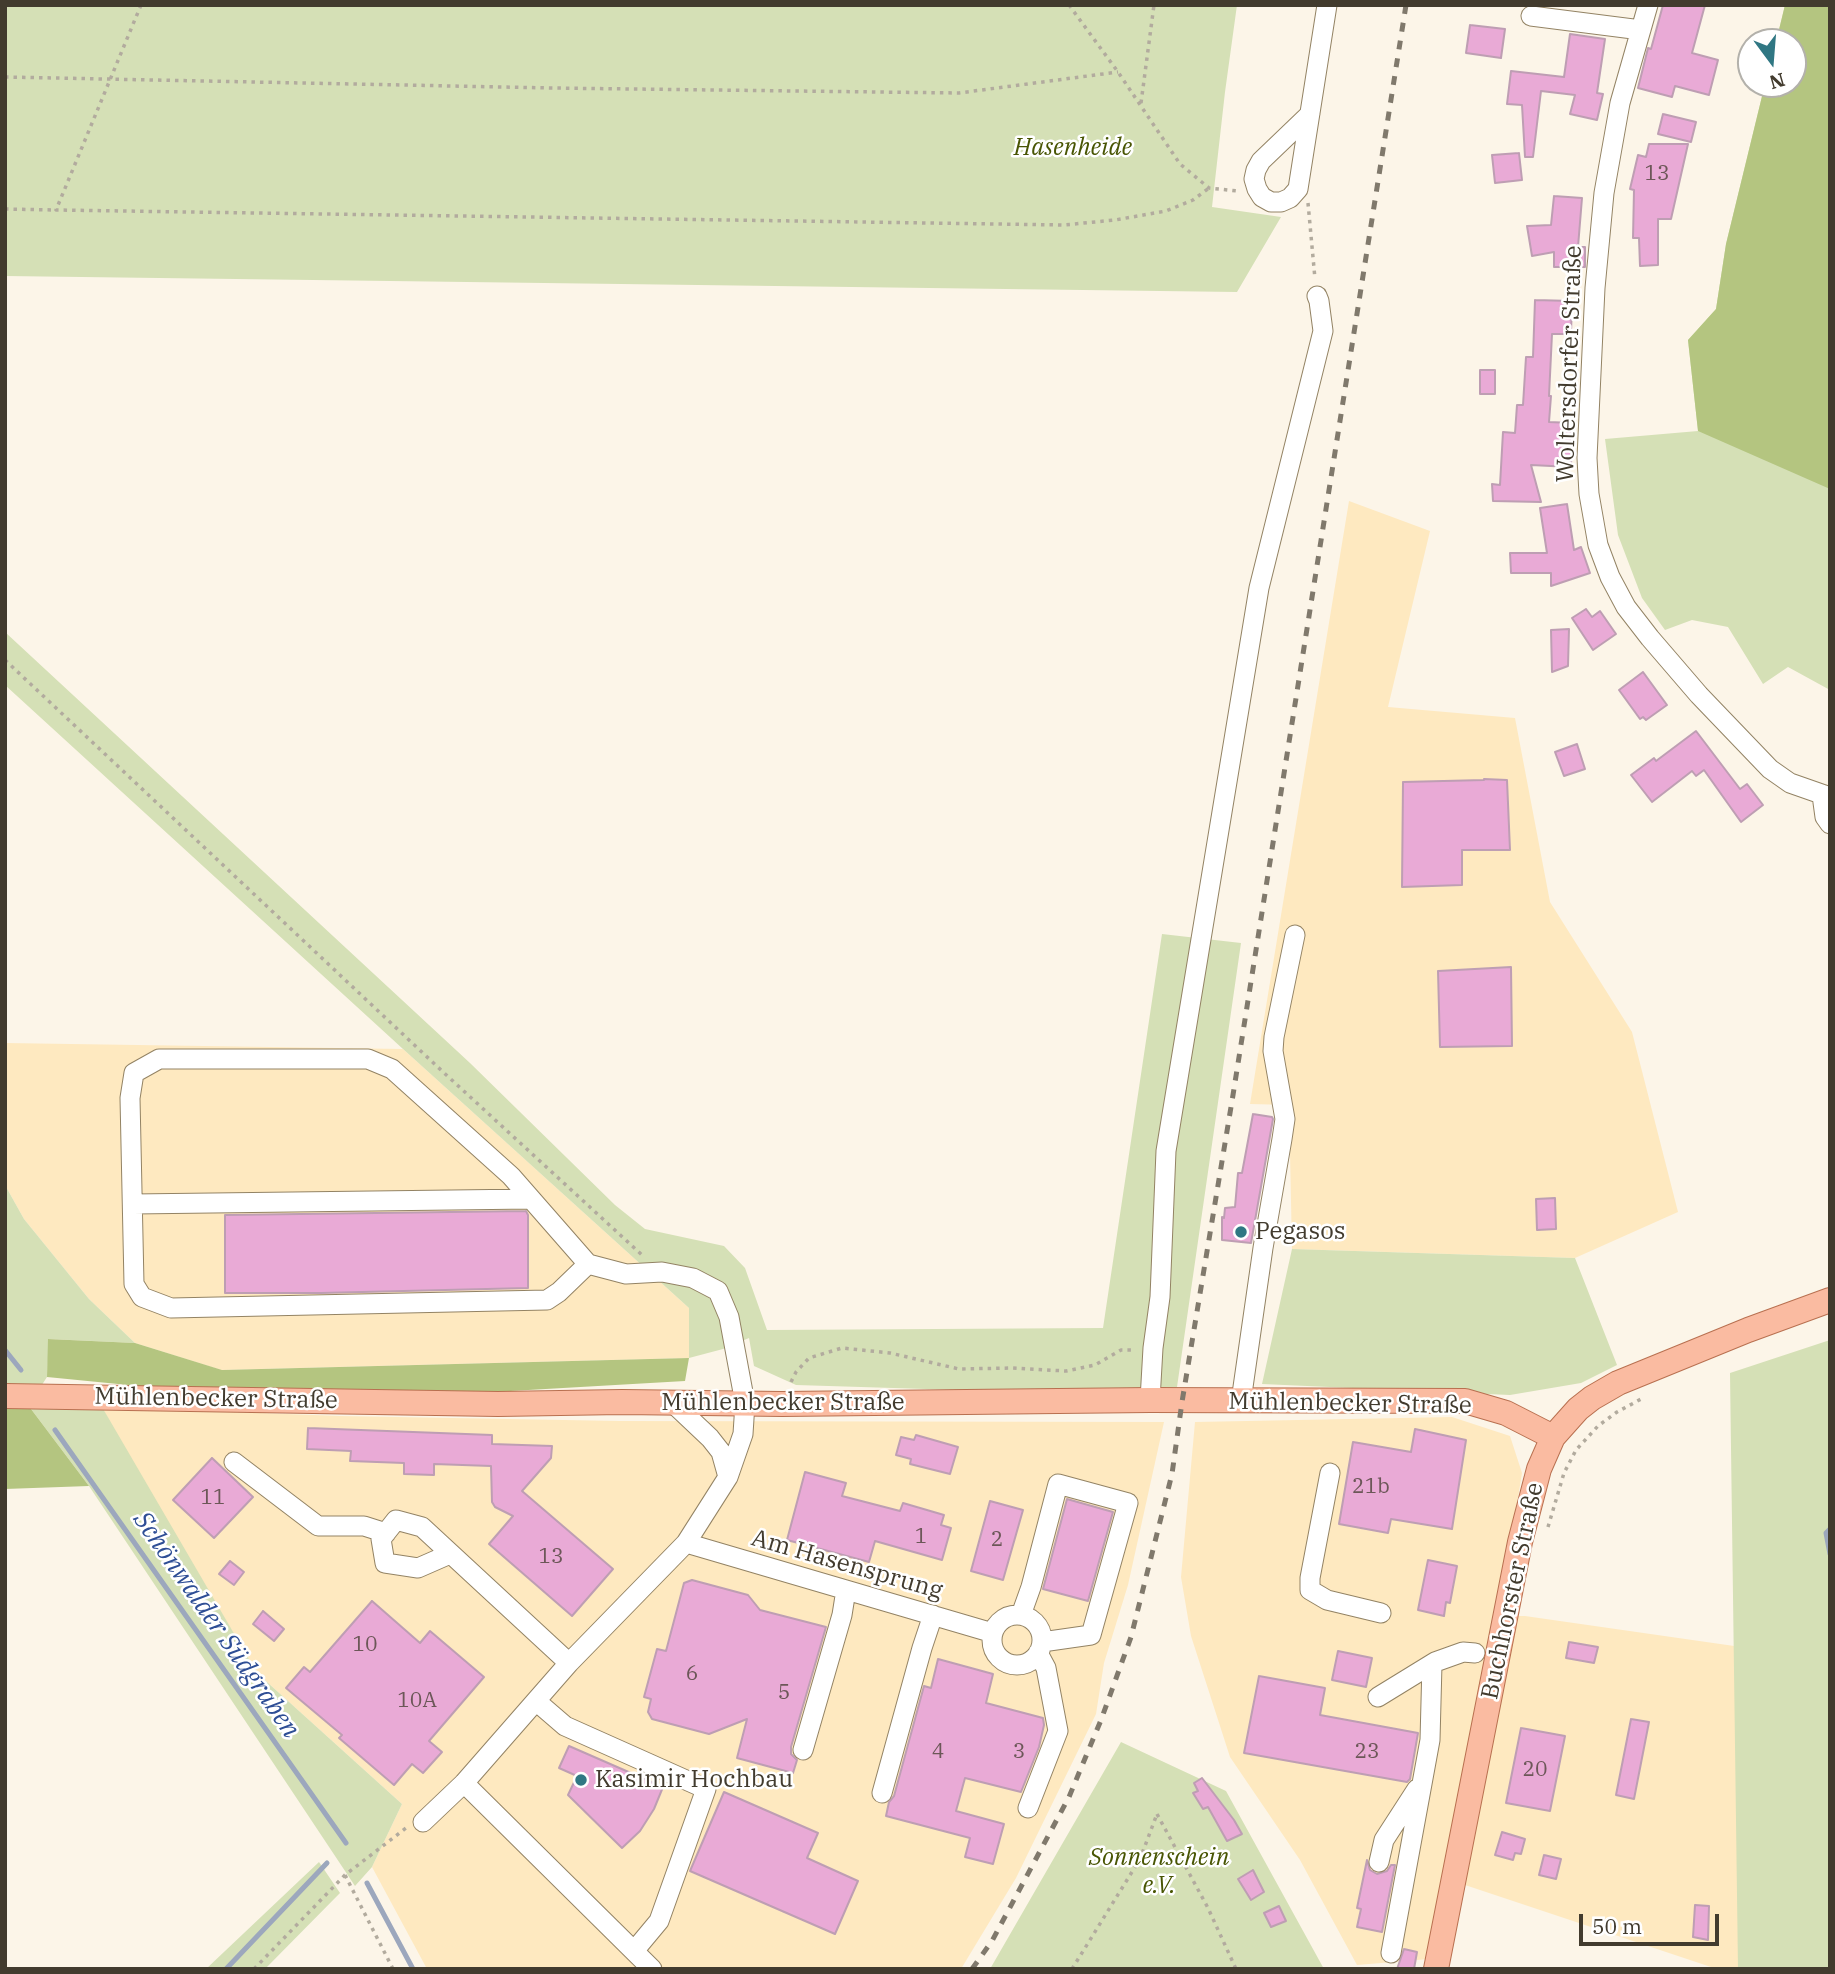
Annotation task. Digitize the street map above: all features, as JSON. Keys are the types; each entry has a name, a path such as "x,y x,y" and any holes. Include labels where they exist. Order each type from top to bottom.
{"main road":[{"name":"Buchhorster Straße","path":"1437,1969 1520,1542 1539,1469 1553,1437 1578,1409 1607,1389 1652,1368 1830,1300"},
{"name":"Mühlenbecker Straße","path":"5,1396 498,1404 1465,1401 1506,1413 1553,1437"}],"street":[{"path":"1310,114 1261,161 1256,170 1254,179 1257,189 1262,197 1271,202 1290,198 1298,189 1301,178 1327,5"},
{"name":"Woltersdorfer Straße","path":"1648,5 1620,103 1606,181 1595,288 1587,458 1589,494 1598,545 1610,577 1626,607 1699,695 1770,769 1790,783 1826,796"},
{"path":"1531,16 1641,30"},
{"path":"1150,1401 1160,1297 1166,1152 1259,588 1323,331 1317,296"},
{"path":"1826,796 1825,817 1830,824"},
{"path":"1241,1401 1285,1119 1273,1051 1294,935"},
{"path":"423,1822 464,1783 569,1663 686,1543 729,1477 743,1434 745,1403 729,1317 718,1291 693,1278 662,1272 626,1273 588,1264 511,1175 392,1069 368,1059 159,1059 134,1073 130,1098 134,1284 142,1297 171,1308 547,1300 588,1264"},
{"path":"133,1204 531,1199"},
{"path":"673,1404 710,1438 720,1452 729,1477"},
{"path":"234,1462 318,1526 365,1525 386,1533"},
{"path":"1330,1473 1310,1590 1326,1600 1381,1613"},
{"path":"1021,1615 1058,1484 1128,1503 1091,1635 1040,1647 1030,1661 1018,1665 1007,1663 997,1656 992,1645 993,1633 999,1622 1009,1616 1021,1615 1032,1620 1040,1630 1040,1647 1058,1731 1028,1808"},
{"path":"450,1554 418,1568 385,1563 381,1539 396,1520 422,1527 569,1663"},
{"name":"Am Hasensprung","path":"686,1543 993,1633"},
{"path":"803,1750 842,1615 846,1590"},
{"path":"883,1793 933,1615"},
{"path":"1378,1698 1432,1664 1463,1651 1475,1653"},
{"path":"1391,1952 1430,1740 1432,1664"},
{"path":"536,1701 565,1726 706,1789 659,1921 634,1951"},
{"path":"1379,1862 1384,1840 1423,1779"},
{"path":"464,1783 652,1969"}],"path":[{"path":"56,210 141,5"},
{"path":"1069,5 1180,164 1209,188 1234,191"},
{"path":"1141,105 1154,5"},
{"path":"5,77 959,93 1118,72"},
{"path":"1301,178 1309,204 1317,296"},
{"path":"5,209 1065,225 1166,211 1193,200 1209,188"},
{"path":"5,660 442,1071 662,1272"},
{"path":"782,1404 796,1372 809,1358 842,1348 890,1353 959,1369 1066,1371 1095,1365 1121,1350 1153,1348"},
{"path":"1545,1536 1564,1473 1577,1450 1598,1426 1648,1395"},
{"path":"1072,1969 1140,1859 1157,1814 1209,1908 1236,1969"},
{"path":"254,1969 345,1875 404,1829 423,1822"},
{"path":"345,1875 393,1969"}],"shaded area":[{"path":"1349,501 1430,531 1388,707 1515,718 1550,902 1632,1032 1678,1212 1575,1258 1292,1249 1289,1105 1250,1104"},
{"path":"5,1043 403,1049 689,1308 689,1358 221,1370 135,1343 89,1299 24,1219 5,1185"},
{"path":"102,1407 340,1416 620,1421 1164,1422 1128,1585 1104,1663 1096,1714 1016,1878 961,1969 427,1969 372,1867 402,1804 257,1673 119,1441"},
{"path":"1452,1417 1510,1436 1522,1473 1499,1616 1525,1616 1776,1652 1739,1969 1717,1969 1447,1879 1429,1959 1357,1965 1300,1860 1230,1757 1191,1636 1181,1577 1195,1422"}],"green space":[{"name":"Hasenheide","path":"5,5 1237,5 1212,207 1281,217 1237,292 5,276"},
{"path":"1785,5 1830,5 1830,690 1788,667 1763,684 1728,627 1692,620 1665,630 1642,598 1618,535 1605,439 1698,431 1688,340 1716,309 1726,244 1762,98 1807,98 1807,28 1779,28"},
{"path":"1785,5 1830,5 1830,489 1698,431 1688,340 1716,309 1726,244 1762,98 1807,98 1807,28 1779,28"},
{"path":"5,632 470,1063 615,1205 645,1229 724,1246 745,1268 767,1330 1103,1328 1162,934 1241,943 1177,1387 1122,1391 991,1391 796,1385 754,1366 749,1338 723,1349 689,1358 689,1308 5,685"},
{"path":"5,1185 24,1219 89,1299 135,1343 49,1339 47,1377 29,1405 102,1407 257,1673 402,1804 372,1867 355,1886 89,1486 28,1405 5,1405"},
{"path":"1292,1249 1575,1258 1617,1365 1581,1383 1510,1395 1262,1384"},
{"path":"48,1339 135,1343 222,1370 689,1358 685,1381 476,1393 179,1390 47,1377"},
{"path":"1830,1340 1830,1969 1738,1969 1730,1373"},
{"path":"5,1405 28,1405 89,1486 5,1489"},
{"name":"Sonnenschein e.V.","path":"1121,1742 1226,1791 1324,1969 990,1969"},
{"path":"319,1862 340,1893 265,1969 206,1969"}],"building":[{"path":"1663,5 1705,5 1692,53 1718,60 1709,95 1675,86 1672,97 1638,88"},
{"path":"1470,25 1505,29 1501,58 1466,53"},
{"path":"1570,34 1605,39 1597,93 1603,94 1597,120 1570,114 1575,95 1541,91 1533,157 1525,157 1522,105 1507,104 1511,71 1564,77"},
{"path":"1663,114 1696,122 1691,142 1658,134"},
{"path":"1649,144 1688,144 1671,219 1658,219 1658,265 1640,266 1639,238 1633,238 1634,190 1630,189 1638,155 1646,157"},
{"path":"1519,153 1522,180 1495,183 1492,155"},
{"path":"1554,196 1582,198 1578,247 1585,247 1585,267 1554,267 1554,252 1532,256 1527,226 1551,225"},
{"path":"1535,300 1572,301 1571,334 1552,334 1549,396 1549,422 1572,423 1571,467 1531,465 1541,502 1493,501 1492,484 1500,485 1503,432 1515,433 1517,405 1523,405 1526,357 1533,357"},
{"path":"1480,370 1495,370 1495,394 1480,394"},
{"path":"1567,504 1574,550 1581,547 1590,573 1551,586 1551,573 1511,573 1510,553 1547,553 1540,508"},
{"path":"1586,609 1592,617 1600,611 1616,634 1593,650 1572,618"},
{"path":"1569,629 1568,666 1552,672 1551,630"},
{"path":"1643,672 1667,705 1646,720 1643,717 1640,719 1619,690"},
{"path":"1696,731 1740,789 1747,784 1763,805 1741,822 1704,770 1696,776 1692,771 1652,802 1631,775 1654,758 1656,761"},
{"path":"1577,744 1585,769 1564,776 1555,752"},
{"path":"1507,780 1510,850 1462,850 1462,885 1402,887 1403,782"},
{"path":"1511,967 1512,1046 1440,1047 1438,971"},
{"path":"1253,1114 1273,1119 1251,1243 1222,1240 1222,1217 1224,1218 1225,1208 1235,1207 1238,1173 1242,1173"},
{"path":"1555,1198 1556,1229 1537,1230 1536,1199"},
{"path":"526,1211 528,1288 225,1293 225,1215"},
{"path":"308,1428 492,1435 492,1444 552,1446 551,1458 522,1491 613,1569 572,1616 489,1544 513,1516 495,1507 492,1502 491,1466 434,1464 434,1475 404,1474 404,1463 350,1461 351,1451 307,1449"},
{"path":"1415,1429 1466,1440 1452,1529 1391,1519 1388,1533 1339,1524 1353,1442 1411,1452"},
{"path":"916,1435 958,1447 950,1474 910,1464 911,1459 896,1455 901,1437 914,1440"},
{"path":"212,1458 253,1497 214,1538 173,1500"},
{"path":"805,1472 846,1483 842,1496 900,1511 903,1503 944,1515 941,1525 951,1528 942,1560 875,1541 869,1562 787,1540"},
{"path":"1067,1499 1113,1512 1088,1601 1043,1589"},
{"path":"990,1501 1023,1510 1003,1580 971,1571"},
{"path":"1428,1560 1457,1566 1450,1603 1446,1602 1444,1616 1418,1610"},
{"path":"230,1561 244,1572 234,1585 219,1574"},
{"path":"692,1580 748,1595 760,1610 826,1627 791,1747 791,1754 797,1760 793,1773 737,1758 747,1719 709,1734 652,1719 648,1712 651,1699 644,1697 657,1649 666,1651 684,1583"},
{"path":"372,1601 420,1643 430,1631 484,1677 429,1741 442,1752 423,1773 412,1764 394,1785 339,1738 342,1735 286,1688 304,1667 310,1672"},
{"path":"263,1611 284,1629 274,1641 253,1624"},
{"path":"1569,1642 1598,1647 1594,1663 1566,1658"},
{"path":"1338,1651 1372,1658 1366,1687 1332,1680"},
{"path":"938,1659 993,1674 986,1703 1043,1718 1039,1747 1021,1792 965,1778 956,1811 1004,1824 993,1864 965,1857 970,1838 886,1816 924,1686 931,1688"},
{"path":"1259,1676 1325,1688 1320,1715 1418,1733 1410,1779 1407,1782 1244,1753"},
{"path":"1631,1719 1649,1722 1634,1799 1616,1795"},
{"path":"1521,1728 1565,1736 1550,1811 1506,1803"},
{"path":"569,1746 663,1787 654,1809 640,1831 622,1848 568,1795 577,1776 559,1768"},
{"path":"1202,1778 1242,1834 1227,1841 1208,1807 1203,1809 1193,1793 1198,1791 1194,1783"},
{"path":"724,1792 818,1833 807,1858 858,1881 835,1934 690,1871"},
{"path":"1502,1832 1525,1839 1521,1854 1515,1853 1513,1860 1495,1855"},
{"path":"1544,1855 1561,1859 1556,1879 1539,1875"},
{"path":"1367,1860 1370,1870 1377,1874 1395,1865 1382,1932 1357,1927 1361,1909 1357,1908"},
{"path":"1253,1870 1264,1892 1251,1900 1238,1879"},
{"path":"1695,1905 1709,1906 1708,1940 1693,1937"},
{"path":"1279,1906 1286,1921 1271,1927 1264,1913"},
{"path":"1404,1949 1417,1952 1414,1969 1397,1969"}],"waterway":[{"name":"Schönwalder Südgraben","path":"5,1350 21,1370"},
{"name":"Schönwalder Südgraben","path":"55,1430 346,1843"},
{"path":"1830,1529 1826,1533 1830,1554"},
{"path":"226,1969 327,1863"},
{"name":"Schönwalder Südgraben","path":"367,1883 413,1969"}],"railway":[{"path":"972,1969 992,1941 1069,1797 1101,1720 1131,1637 1172,1474 1406,5"}],"place":[{"name":"Pegasos","path":"1241,1232"},
{"name":"Kasimir Hochbau","path":"581,1780"}]}
